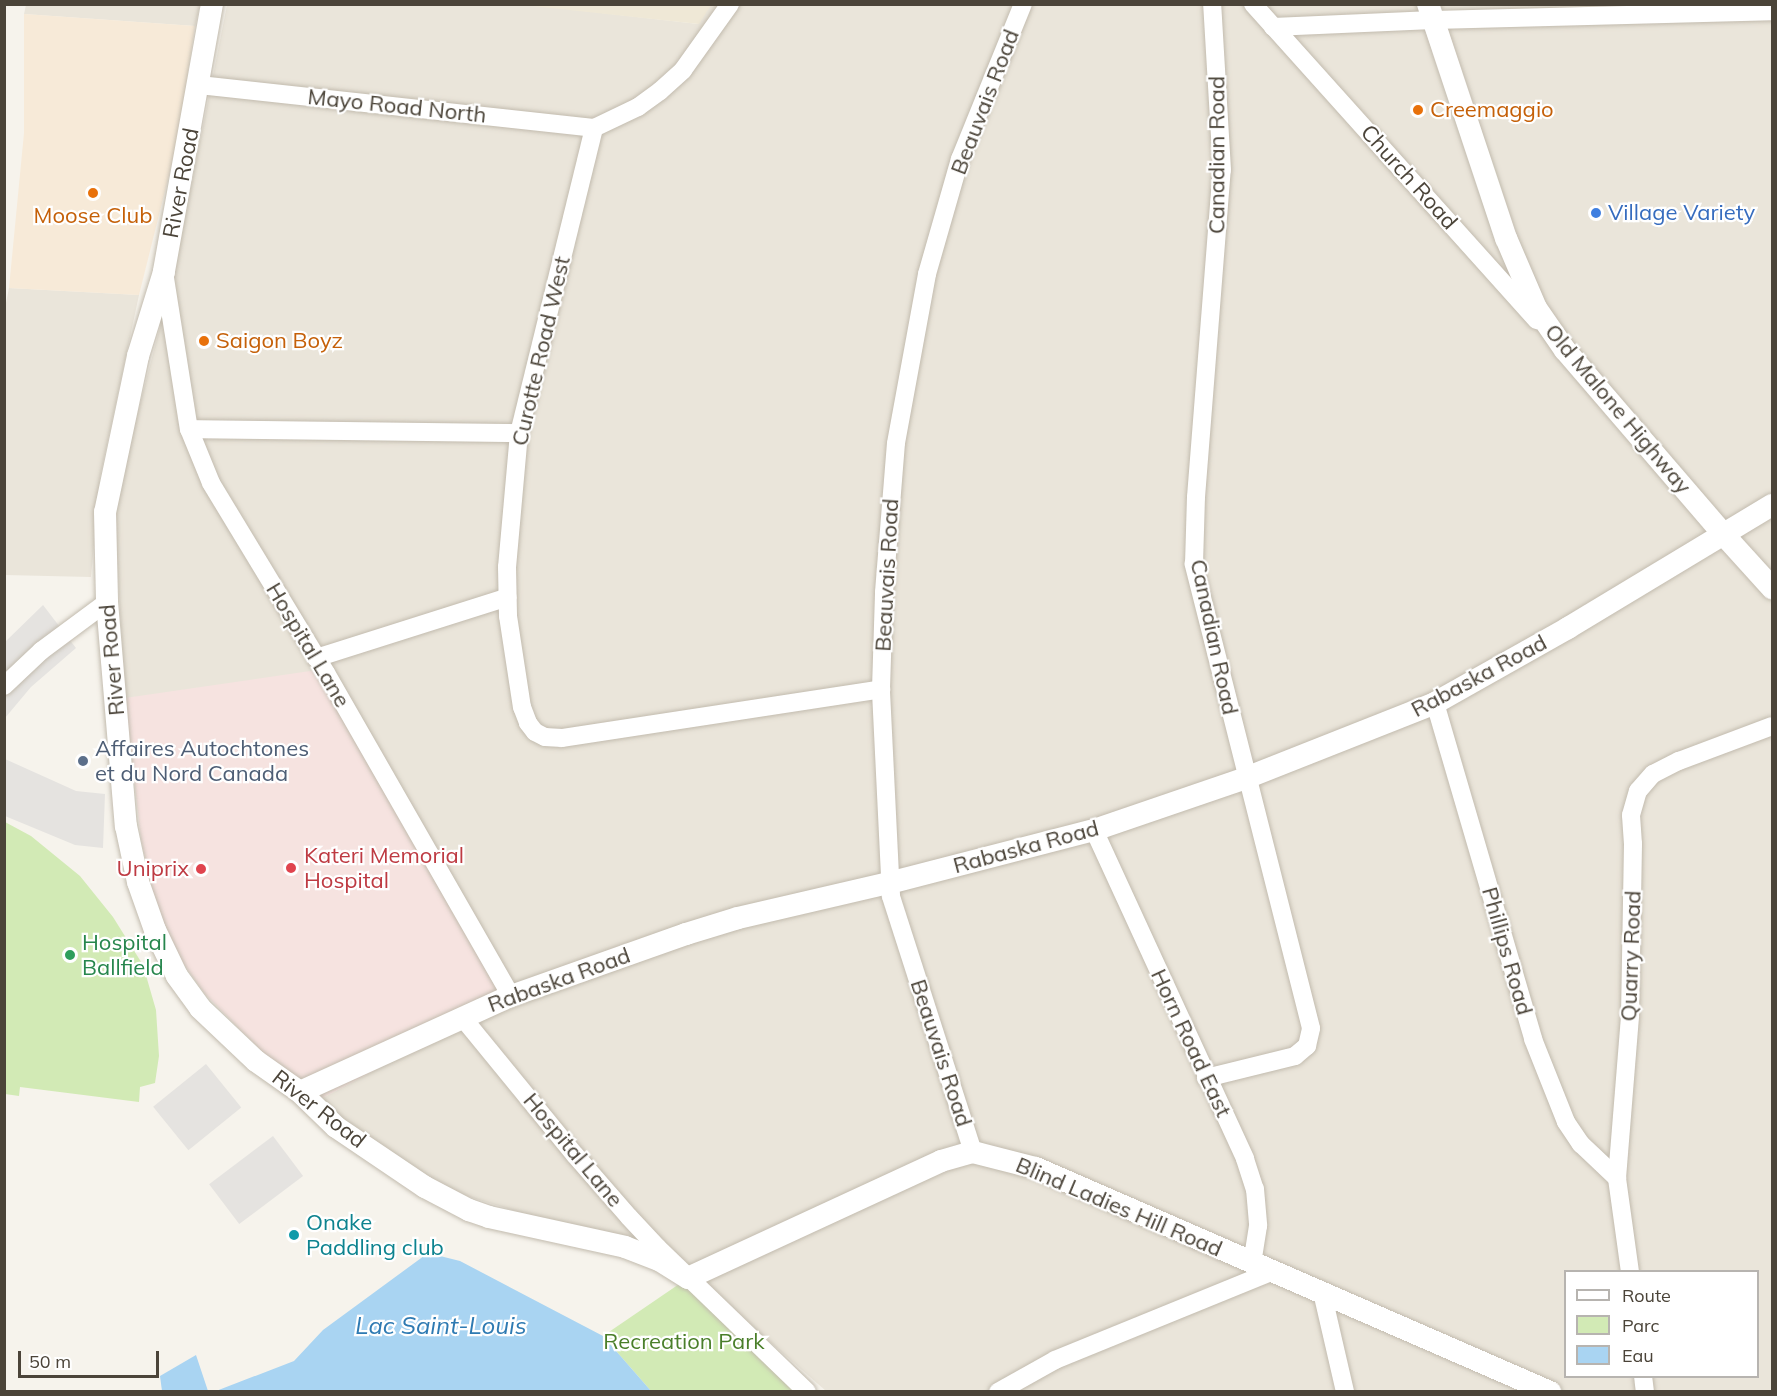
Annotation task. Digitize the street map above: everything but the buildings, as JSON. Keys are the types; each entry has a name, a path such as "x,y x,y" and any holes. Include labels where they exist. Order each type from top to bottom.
{"street":[{"name":"River Road","path":"212,4 164,272 138,356 105,512 107,602 126,826 138,882 155,930 177,976 200,1008 256,1061 300,1092 336,1127 425,1188 469,1210 489,1217 625,1247 658,1260 688,1278 807,1392"},
{"path":"594,128 638,107 660,91 682,70 730,4"},
{"name":"Beauvais Road","path":"973,1152 908,951 889,883 881,689 891,489 896,443 927,274 960,159 1023,4"},
{"name":"Canadian Road","path":"1206,1078 1295,1056 1307,1046 1311,1028 1246,778 1194,564 1196,497 1222,170 1212,4"},
{"name":"Church Road","path":"1253,4 1565,350"},
{"path":"1273,27 1431,12 1773,11"},
{"name":"Old Malone Highway","path":"1431,12 1506,237 1536,308 1565,350 1724,535"},
{"name":"Mayo Road North","path":"199,85 594,128"},
{"name":"Curotte Road West","path":"594,128 519,433 507,567 508,597 522,707 528,723 535,732 545,737 562,738 881,689"},
{"name":"Hospital Lane","path":"164,272 189,429 211,483 316,658 511,996"},
{"path":"189,429 519,433"},
{"name":"Rabaska Road","path":"300,1092 511,996 738,918 889,883 1094,830 1246,778 1435,703 1773,505"},
{"path":"1724,535 1773,588"},
{"path":"316,658 508,597"},
{"path":"4,686 40,651 107,602"},
{"name":"Phillips Road","path":"1435,703 1533,1039 1566,1122 1581,1144 1617,1178"},
{"name":"Quarry Road","path":"1630,1270 1617,1178 1630,1016 1633,844 1631,815 1638,791 1653,774 1679,761 1773,726"},
{"name":"Horn Road East","path":"1094,830 1245,1159 1255,1189 1258,1226 1252,1263"},
{"name":"Hospital Lane","path":"462,1017 574,1155 688,1278"},
{"name":"Blind Ladies Hill Road","path":"688,1278 941,1161 973,1152 1036,1168 1550,1392"},
{"path":"998,1392 1055,1360 1273,1271"},
{"path":"1322,1292 1345,1392"}],"shaded area":[{"path":"523,4 698,24 711,4 1772,5 1772,1391 826,1391 676,1260 414,1180 313,1103 512,998 125,698 114,504 174,273 227,5"},
{"path":"711,4 699,24 523,5"},
{"path":"26,5 200,5 195,26 24,14"},
{"path":"24,14 195,26 178,139 139,295 9,288 24,133"},
{"path":"9,288 139,295 100,477 91,577 5,575 4,313"},
{"path":"43,605 76,648 31,687 5,718 5,642"},
{"name":"Kateri Memorial Hospital","path":"317,670 513,998 313,1103 205,994 173,949 154,898 141,839 125,698"},
{"path":"5,759 76,791 105,794 103,848 75,845 5,816"},
{"path":"206,1064 241,1108 188,1150 153,1107"},
{"path":"273,1136 303,1176 239,1224 209,1184"}],"green space":[{"name":"Hospital Ballfield","path":"5,822 31,836 80,876 113,917 143,965 156,1010 159,1056 155,1083 140,1087 139,1102 20,1087 19,1096 5,1094"},
{"name":"Recreation Park","path":"688,1278 807,1391 651,1391 603,1336"}],"water":[{"name":"Lac Saint-Louis","path":"428,1253 460,1261 603,1336 651,1391 216,1391 294,1361 323,1330"},
{"path":"196,1355 208,1391 162,1391 160,1376"}],"place":[{"name":"Creemaggio","path":"1418,110"},
{"name":"Moose Club","path":"93,193"},
{"name":"Village Variety","path":"1596,213"},
{"name":"Saigon Boyz","path":"204,341"},
{"name":"Affaires Autochtones et du Nord Canada","path":"83,761"},
{"name":"Kateri Memorial Hospital","path":"291,868"},
{"name":"Uniprix","path":"201,869"},
{"name":"Hospital Ballfield","path":"70,955"},
{"name":"Onake Paddling club","path":"294,1235"}]}
